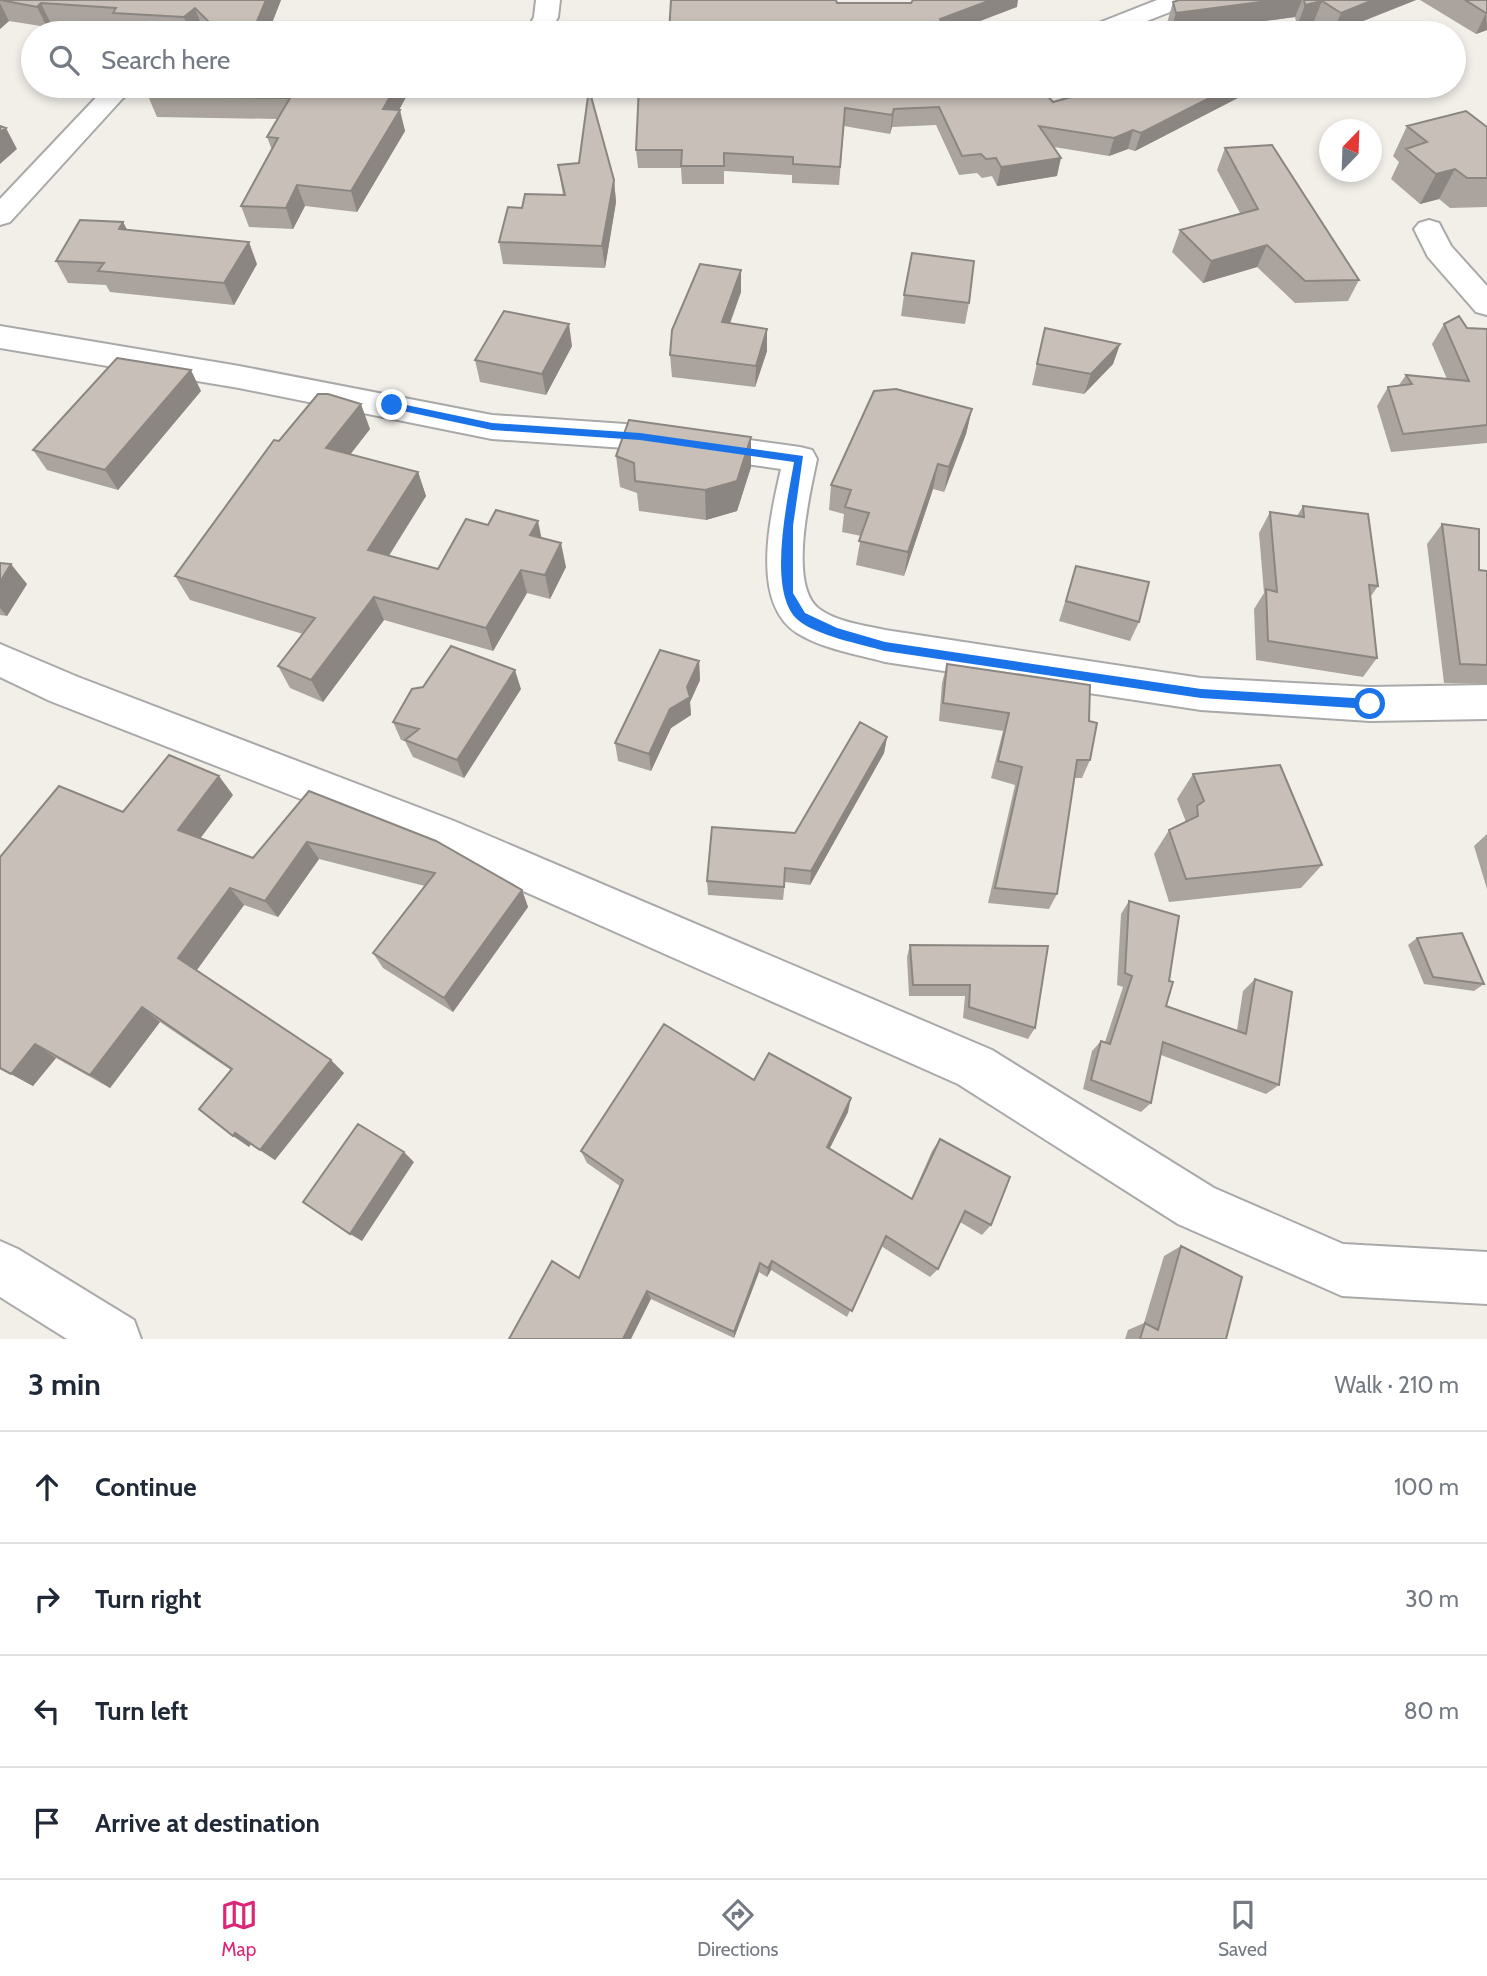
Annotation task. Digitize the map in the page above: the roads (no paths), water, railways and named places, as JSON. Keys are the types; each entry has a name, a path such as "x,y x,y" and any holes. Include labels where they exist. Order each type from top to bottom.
{"street":[{"path":"544,21 548,0"},
{"path":"1126,21 1179,0"},
{"path":"0,216 108,98"},
{"path":"1429,229 1438,250 1487,305"},
{"path":"0,337 252,380 492,426 640,437 800,459 788,526 788,593 802,617 834,632 885,646 1201,694 1370,704 1487,702"},
{"path":"0,660 64,689 439,834 975,1068 1196,1206 1342,1270 1487,1278"},
{"path":"0,1267 115,1339"}]}
